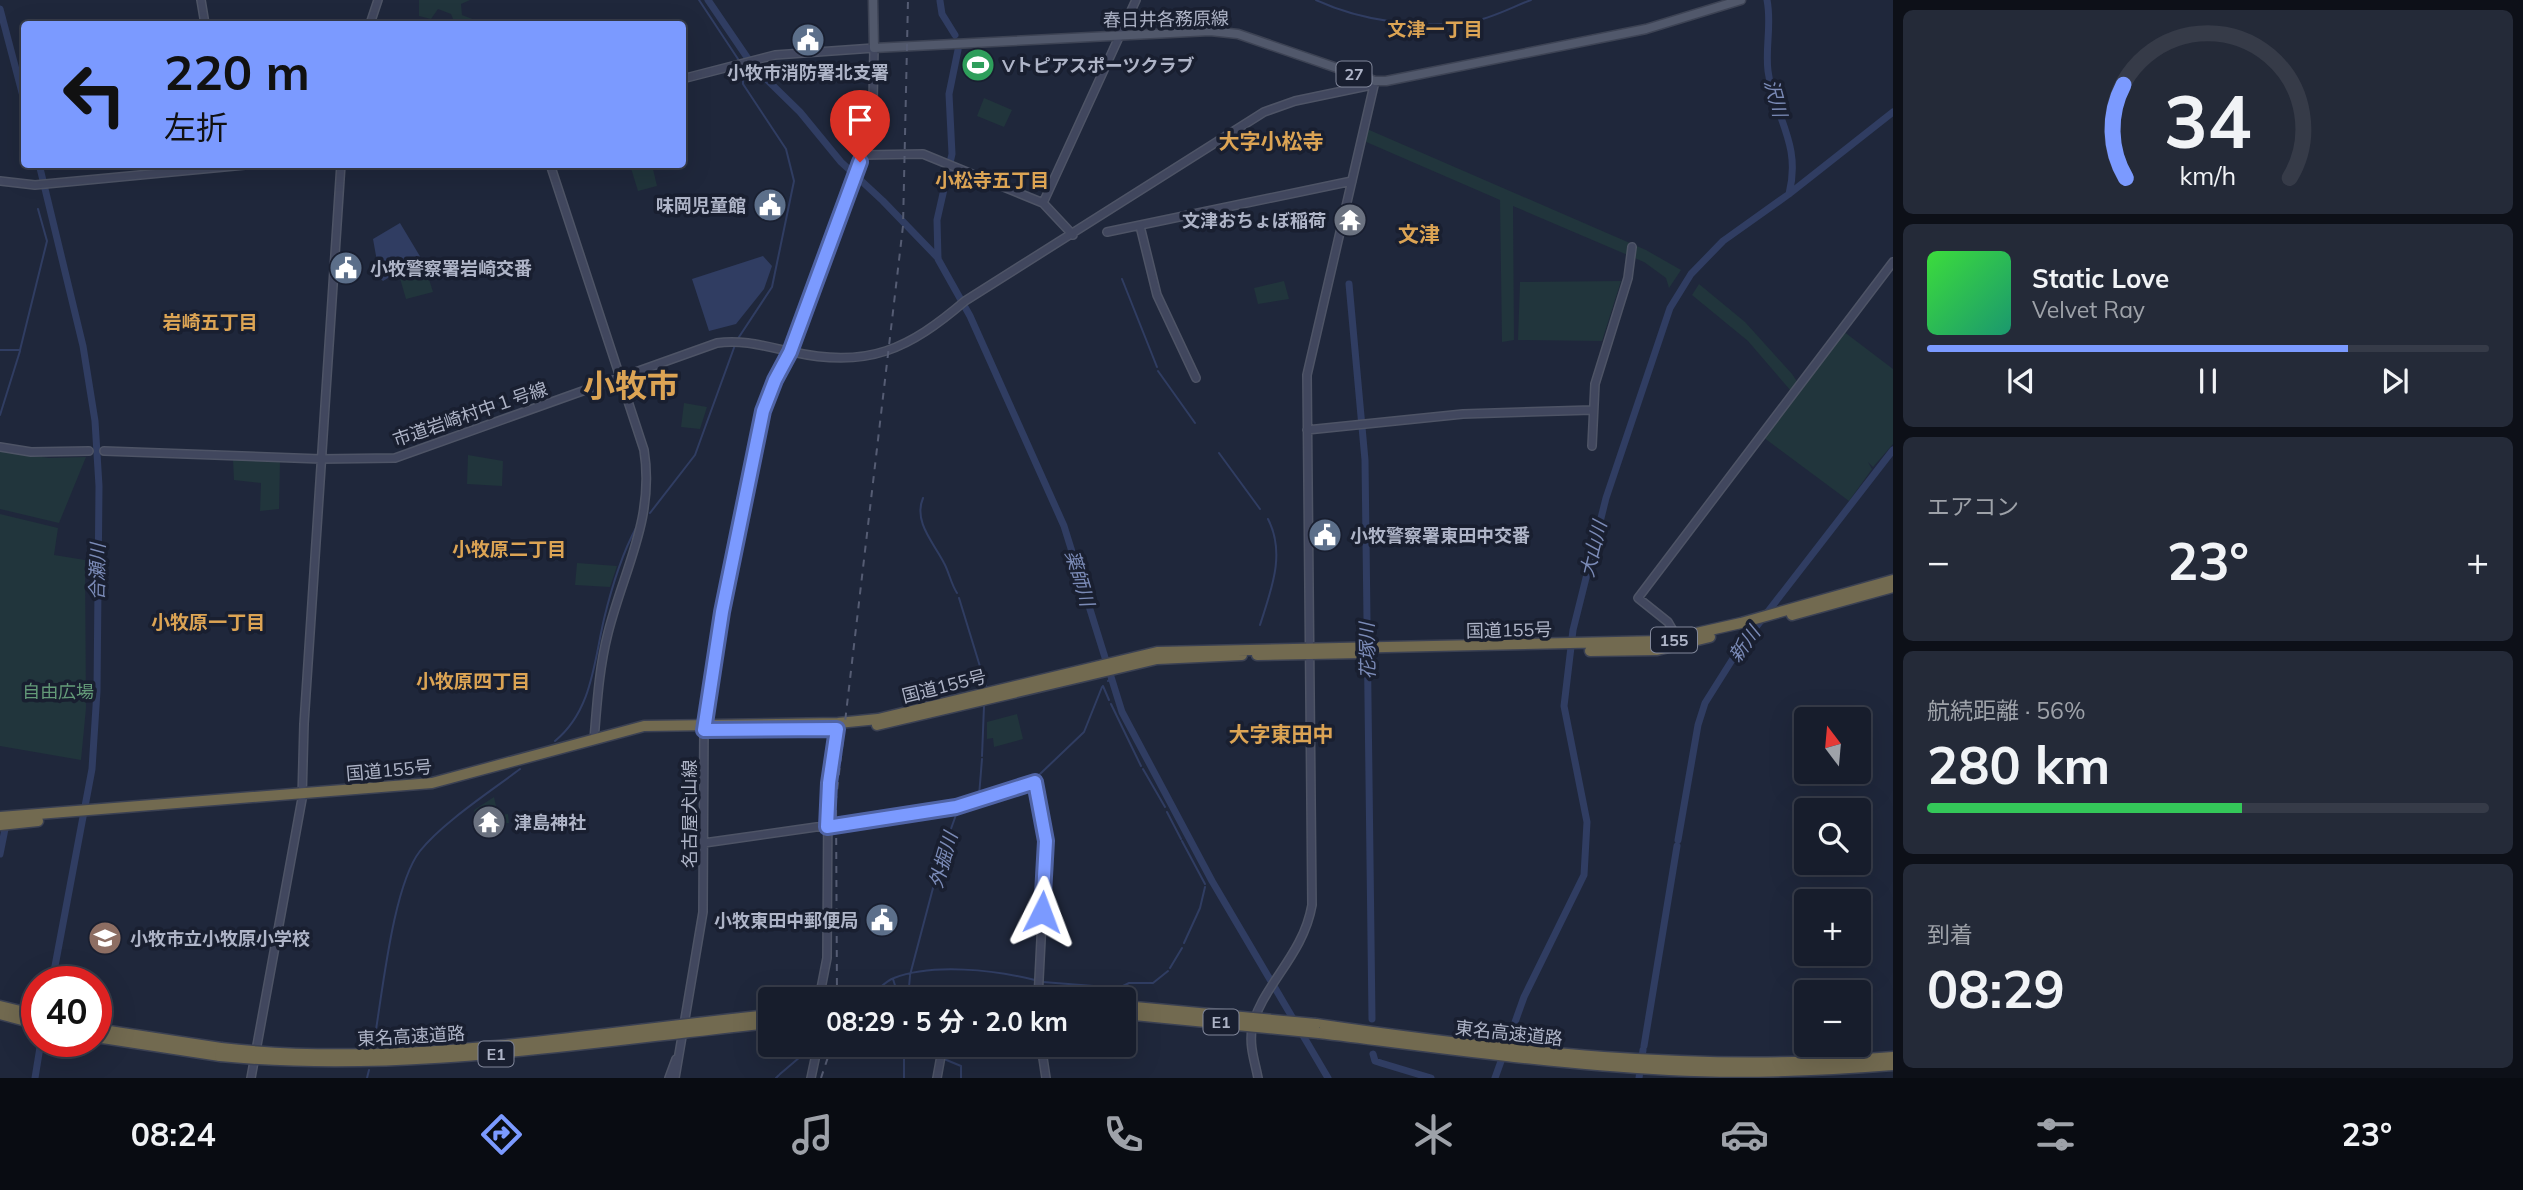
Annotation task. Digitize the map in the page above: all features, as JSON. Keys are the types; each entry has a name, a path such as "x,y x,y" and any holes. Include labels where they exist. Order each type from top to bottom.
{"highway":[{"name":"国道155号","path":"302,797 442,782 644,726 837,726 891,723 1157,659 1309,651 1582,648 1680,642 1745,628 1780,612 1893,580"},
{"name":"国道155号","path":"1680,642 1893,587"},
{"name":"国道155号","path":"0,817 92,814 433,788 652,730 704,727"},
{"name":"国道155号","path":"0,825 77,815"},
{"path":"0,1006 21,1011"},
{"name":"東名高速道路","path":"1136,1007 1515,1054 1647,1065 1763,1072 1893,1065"},
{"path":"0,1014 21,1020"},
{"name":"東名高速道路","path":"1136,1015 1317,1029"},
{"name":"東名高速道路","path":"112,1032 220,1052 320,1055 419,1053 758,1016"},
{"name":"東名高速道路","path":"112,1039 344,1063 454,1058 758,1024"},
{"name":"東名高速道路","path":"1647,1065 1762,1065 1893,1057"}],"main road":[{"path":"873,0 874,48"},
{"name":"春日井各務原線","path":"874,48 1210,31 1238,34 1375,81 1646,29 1741,0"}],"street":[{"path":"201,0 204,21"},
{"path":"371,21 378,0"},
{"path":"1043,204 1136,0"},
{"path":"686,78 756,59 874,48"},
{"name":"名古屋犬山線","path":"669,1078 676,1058 701,934 704,727 755,445 768,395 790,352 863,155 873,102 874,48"},
{"path":"1258,1078 1252,1049 1252,1030 1259,1011 1304,934 1312,905 1307,374 1375,81"},
{"name":"市道岩崎村中１号線","path":"106,451 321,459 407,455 515,413 619,379 696,349 735,342 845,359 882,353 920,337 965,301 1264,112 1295,101 1367,86 1375,81"},
{"path":"863,155 918,153 942,162 1043,204 1073,235"},
{"path":"0,181 38,185 204,168"},
{"path":"251,1078 302,797 341,168"},
{"path":"551,168 643,450 647,498 603,654 594,740"},
{"path":"1107,232 1352,181"},
{"path":"1140,226 1157,295 1196,379"},
{"path":"1592,446 1595,384 1628,278 1632,247"},
{"path":"1680,642 1668,622 1638,598 1893,262"},
{"path":"1307,430 1463,414 1592,410"},
{"path":"0,447 31,452 89,451"},
{"path":"821,987 827,958 827,827 829,783 837,726"},
{"path":"704,843 956,807 1035,782 1046,841 1039,987"},
{"path":"811,1078 815,1057"},
{"path":"937,1078 941,1057"},
{"path":"1043,1057 1046,1078"},
{"name":"名古屋犬山線","path":"675,1078 676,1058"}],"green space":[{"path":"419,0 470,0 461,4 462,15 475,21 454,21 451,14 438,9 431,19 419,16"},
{"path":"984,98 1012,110 1004,127 977,116"},
{"path":"1367,129 1646,250 1681,270 1669,288 1666,278 1644,262 1513,206 1514,340 1502,342 1500,200 1364,141"},
{"path":"631,168 653,168 657,186 638,191"},
{"path":"423,260 433,292 406,299 399,275"},
{"path":"1284,281 1289,299 1258,304 1254,288"},
{"path":"1621,281 1602,341 1518,340 1520,282"},
{"path":"1699,284 1745,322 1792,374 1798,383 1791,391 1748,341 1692,295"},
{"path":"1843,331 1893,369 1893,444 1873,467 1868,462 1872,469 1849,501 1763,437"},
{"path":"684,403 707,407 700,429 681,427"},
{"path":"0,451 49,458 86,457 59,523 0,509"},
{"path":"468,455 503,461 502,486 467,484"},
{"path":"233,460 280,460 279,509 260,511 261,483 234,480"},
{"name":"自由広場","path":"0,514 58,528 54,555 85,560 86,708 81,760 0,746"},
{"path":"577,563 617,566 610,587 575,585"},
{"path":"1017,714 1023,739 994,747 993,738 987,739 987,722"},
{"path":"494,797 498,815 508,814 509,823 492,824 493,817 488,815 479,831 474,810"}],"water":[{"path":"400,223 421,258 383,281 380,278 373,239"},
{"path":"763,256 772,266 764,289 736,324 709,331 692,279"}],"waterway":[{"path":"699,0 738,59"},
{"path":"708,0 753,66 800,112 841,162 938,258"},
{"path":"1316,0 1352,13 1412,24 1451,24 1478,20 1531,0"},
{"name":"沢川","path":"1767,0 1768,71 1790,145 1792,176 1789,194"},
{"name":"薬師川","path":"940,1 942,14 955,35"},
{"name":"合瀬川","path":"0,9 21,89"},
{"name":"薬師川","path":"958,50 949,94 952,154 937,220 938,259 970,316 1064,526 1122,712 1212,881 1328,1078"},
{"path":"737,340 772,287 794,181 786,149 743,84 743,71"},
{"name":"大山川","path":"1495,1078 1524,997 1584,875 1587,822 1564,706 1573,630 1606,498 1670,308 1691,274 1723,241 1789,194 1893,112"},
{"name":"合瀬川","path":"40,168 83,346 95,421 99,486 97,691 92,769 55,966"},
{"path":"0,350 20,350 47,241 38,209"},
{"path":"1122,279 1157,367"},
{"name":"花塚川","path":"1349,284 1365,460 1372,1019"},
{"path":"650,513 695,455 735,345"},
{"path":"0,415 20,351"},
{"path":"1158,371 1195,423"},
{"name":"新川","path":"1678,840 1698,725 1705,703 1739,649 1893,450"},
{"path":"1219,453 1260,509"},
{"path":"923,498 923,524 957,593"},
{"path":"1260,625 1272,585 1276,559 1276,545 1268,519"},
{"path":"555,741 567,729 584,701 614,584 636,528"},
{"path":"959,598 986,686"},
{"path":"1103,686 1109,700"},
{"name":"外掘川","path":"1040,774 1084,732 1102,687"},
{"path":"1111,704 1141,766"},
{"path":"982,756 984,706"},
{"path":"979,796 982,759"},
{"path":"373,1048 395,916 410,868 420,851 441,829 520,769"},
{"path":"1143,769 1165,807"},
{"name":"外掘川","path":"977,804 1008,794"},
{"name":"外掘川","path":"910,975 942,854 957,812 961,808"},
{"path":"1167,812 1181,839"},
{"path":"0,854 5,829"},
{"path":"1182,841 1205,884"},
{"name":"新川","path":"1644,1046 1677,846"},
{"path":"1184,943 1200,908 1205,887"},
{"path":"1170,968 1182,948"},
{"path":"881,987 891,979 910,973 945,969 1002,973 1035,980"},
{"path":"1043,982 1119,988 1129,983 1153,983 1168,971"},
{"path":"909,987 910,976"},
{"name":"外掘川","path":"893,979 896,987"},
{"name":"新川","path":"1639,1078 1643,1050"},
{"name":"花塚川","path":"1373,1054 1375,1061 1431,1078"},
{"name":"合瀬川","path":"35,1078 38,1057"},
{"path":"780,1074 800,1057"},
{"name":"外掘川","path":"904,1057 904,1078"},
{"path":"944,1059 961,1066 961,1078"},
{"path":"367,1078 369,1070"},
{"path":"776,1078 779,1075"}],"railway":[{"path":"837,987 836,799 903,226 908,0"},
{"path":"821,1078 828,1057"}],"place":[{"name":"小牧市消防署北支署","path":"808,40"},
{"name":"Vトピアスポーツクラブ","path":"978,65"},
{"name":"味岡児童館","path":"770,205"},
{"name":"文津おちょぼ稲荷","path":"1350,220"},
{"name":"小牧警察署岩崎交番","path":"346,268"},
{"name":"小牧警察署東田中交番","path":"1325,535"},
{"name":"津島神社","path":"489,822"},
{"name":"小牧東田中郵便局","path":"882,920"},
{"name":"小牧市立小牧原小学校","path":"105,938"}],"district":[{"name":"文津一丁目","path":"1435,29"},
{"name":"大字小松寺","path":"1271,141"},
{"name":"小松寺五丁目","path":"992,180"},
{"name":"文津","path":"1419,234"},
{"name":"岩崎五丁目","path":"210,322"},
{"name":"小牧市","path":"631,385"},
{"name":"小牧原二丁目","path":"509,549"},
{"name":"小牧原一丁目","path":"208,622"},
{"name":"小牧原四丁目","path":"473,681"},
{"name":"大字東田中","path":"1281,734"}],"route":[{"path":"860,162 790,352 768,395 763,411 722,612 704,730 837,729 829,783 827,827 956,807 1035,782 1046,841 1042,912"}]}
